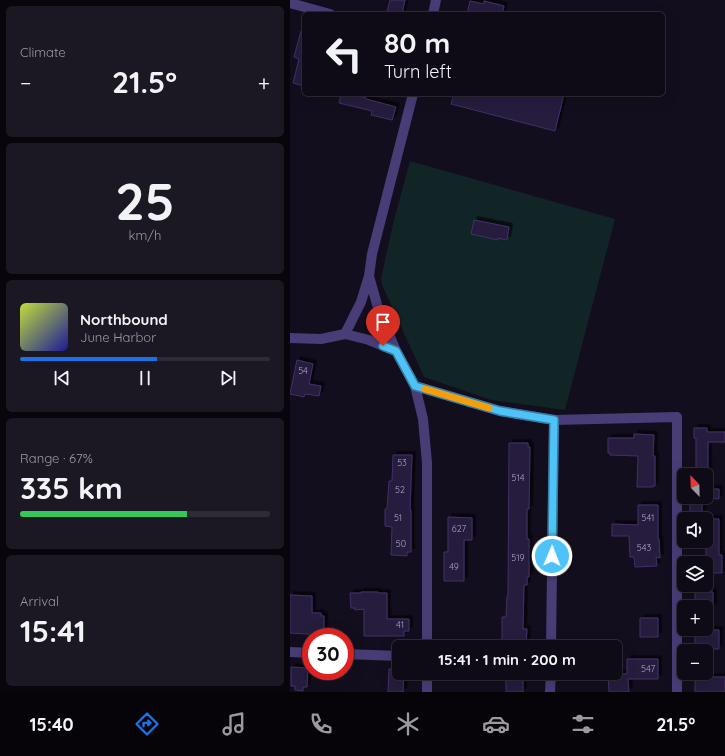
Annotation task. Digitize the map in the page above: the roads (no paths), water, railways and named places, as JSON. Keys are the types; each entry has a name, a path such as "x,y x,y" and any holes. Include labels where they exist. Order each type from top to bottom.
{"street":[{"path":"433,12 436,0"},
{"path":"290,3 323,12"},
{"path":"345,334 361,302 369,276 372,254 412,96"},
{"path":"369,276 378,308 396,351 415,386 423,419 427,463 427,640"},
{"path":"290,338 321,339 345,334 369,340 396,351"},
{"path":"415,386 500,411 554,420 677,417 677,692"},
{"path":"551,640 554,420"},
{"path":"290,652 302,653"},
{"path":"354,654 392,656"},
{"path":"427,680 427,692"},
{"path":"550,692 551,680"}]}
